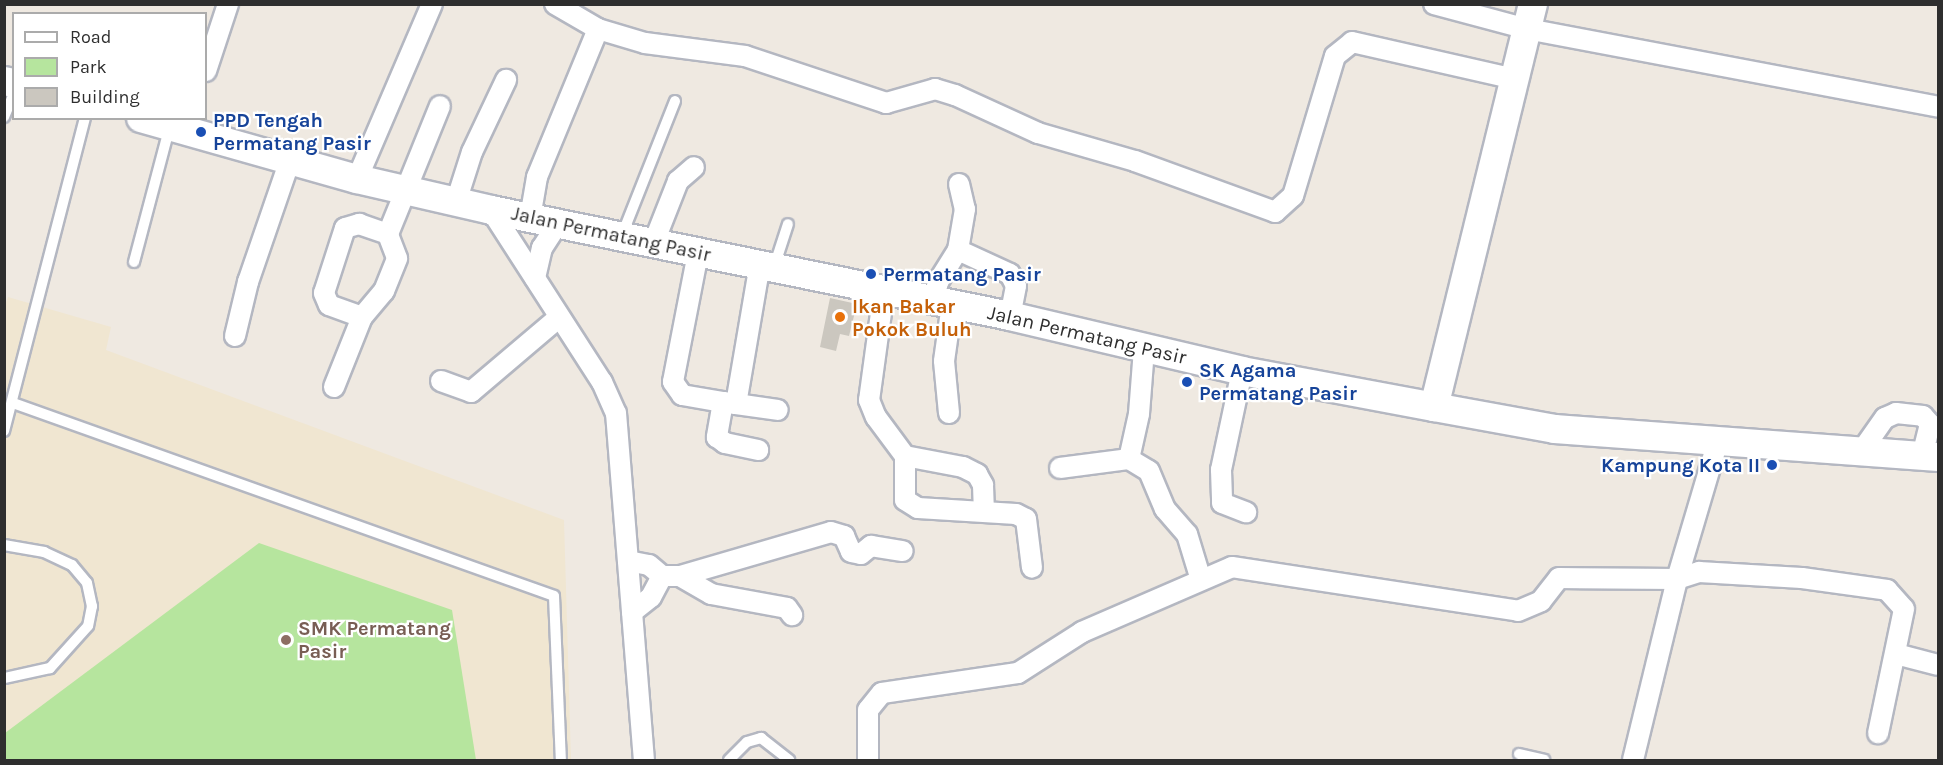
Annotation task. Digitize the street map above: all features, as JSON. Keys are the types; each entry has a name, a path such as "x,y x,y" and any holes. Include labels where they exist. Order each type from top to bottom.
{"main road":[{"path":"1434,407 1530,17"},
{"name":"Jalan Permatang Pasir","path":"153,120 182,125 357,179 456,202 942,303 1010,315 1242,371 1555,429 1717,444 1863,449 1930,456"}],"street":[{"path":"207,68 228,4"},
{"path":"357,179 432,4"},
{"path":"555,4 598,29 645,43 745,57 886,103 935,89 955,95 1038,133 1135,161 1275,212 1293,196 1335,56 1352,42 1515,79"},
{"path":"1434,4 1530,17 1938,107"},
{"path":"530,218 537,177 598,29"},
{"path":"456,202 472,152 506,80"},
{"path":"334,387 362,317 384,291 397,258 388,234 404,189 440,106"},
{"path":"236,336 248,282 290,160"},
{"path":"654,242 678,181 694,167"},
{"path":"948,412 942,303 938,282 958,250 965,209 959,184"},
{"path":"491,210 535,278 557,319 602,382 616,413 644,760"},
{"path":"535,278 542,248 558,223"},
{"path":"362,317 329,305 324,293 345,228 359,224 388,234"},
{"path":"958,250 1010,274 1016,285 1010,315"},
{"path":"698,253 673,382 682,395 778,411"},
{"path":"758,450 725,444 717,436 730,403 767,266"},
{"path":"884,291 869,400 905,456 905,500 918,508 1016,514 1026,519 1032,568"},
{"path":"441,381 471,392 557,319"},
{"path":"1130,459 1140,407 1144,349"},
{"path":"1242,371 1221,470 1222,503 1246,512"},
{"path":"1863,449 1886,418 1896,413 1923,416 1930,424 1930,456"},
{"path":"1633,760 1677,579 1717,444"},
{"path":"905,456 963,466 977,474 983,484 984,511"},
{"path":"1060,468 1130,459 1149,471 1164,509 1187,534 1201,580"},
{"path":"632,612 651,597 671,576 831,532 844,536 851,552 861,554 871,546 903,551"},
{"path":"628,561 649,565 711,594 787,608 792,615"},
{"path":"868,760 868,710 882,693 1018,673 1082,632 1232,567 1518,611 1534,607 1558,578 1677,579 1710,573 1802,578 1887,590 1904,609 1878,733"},
{"path":"1896,654 1938,665"}],"lane":[{"path":"4,117 12,99"},
{"path":"622,235 675,101"},
{"path":"4,431 84,120"},
{"path":"134,262 182,125"},
{"path":"767,266 788,224"},
{"path":"13,402 554,596 561,760"},
{"path":"4,545 44,552 72,565 87,583 92,606 88,626 50,668 4,678"},
{"path":"729,760 747,742 761,738 789,760"},
{"path":"1520,754 1544,760"}],"shaded area":[{"name":"SMK Permatang Pasir","path":"8,297 111,327 106,350 564,520 571,760 5,760 4,307"}],"green space":[{"path":"259,543 452,610 476,760 5,760 5,733"}],"building":[{"name":"Ikan Bakar Pokok Buluh","path":"830,298 857,304 849,336 840,334 836,351 820,347"}],"place":[{"name":"PPD Tengah Permatang Pasir","path":"201,132"},
{"name":"Permatang Pasir","path":"871,274"},
{"name":"Ikan Bakar Pokok Buluh","path":"840,317"},
{"name":"SK Agama Permatang Pasir","path":"1187,382"},
{"name":"Kampung Kota II","path":"1772,465"},
{"name":"SMK Permatang Pasir","path":"286,640"}]}
